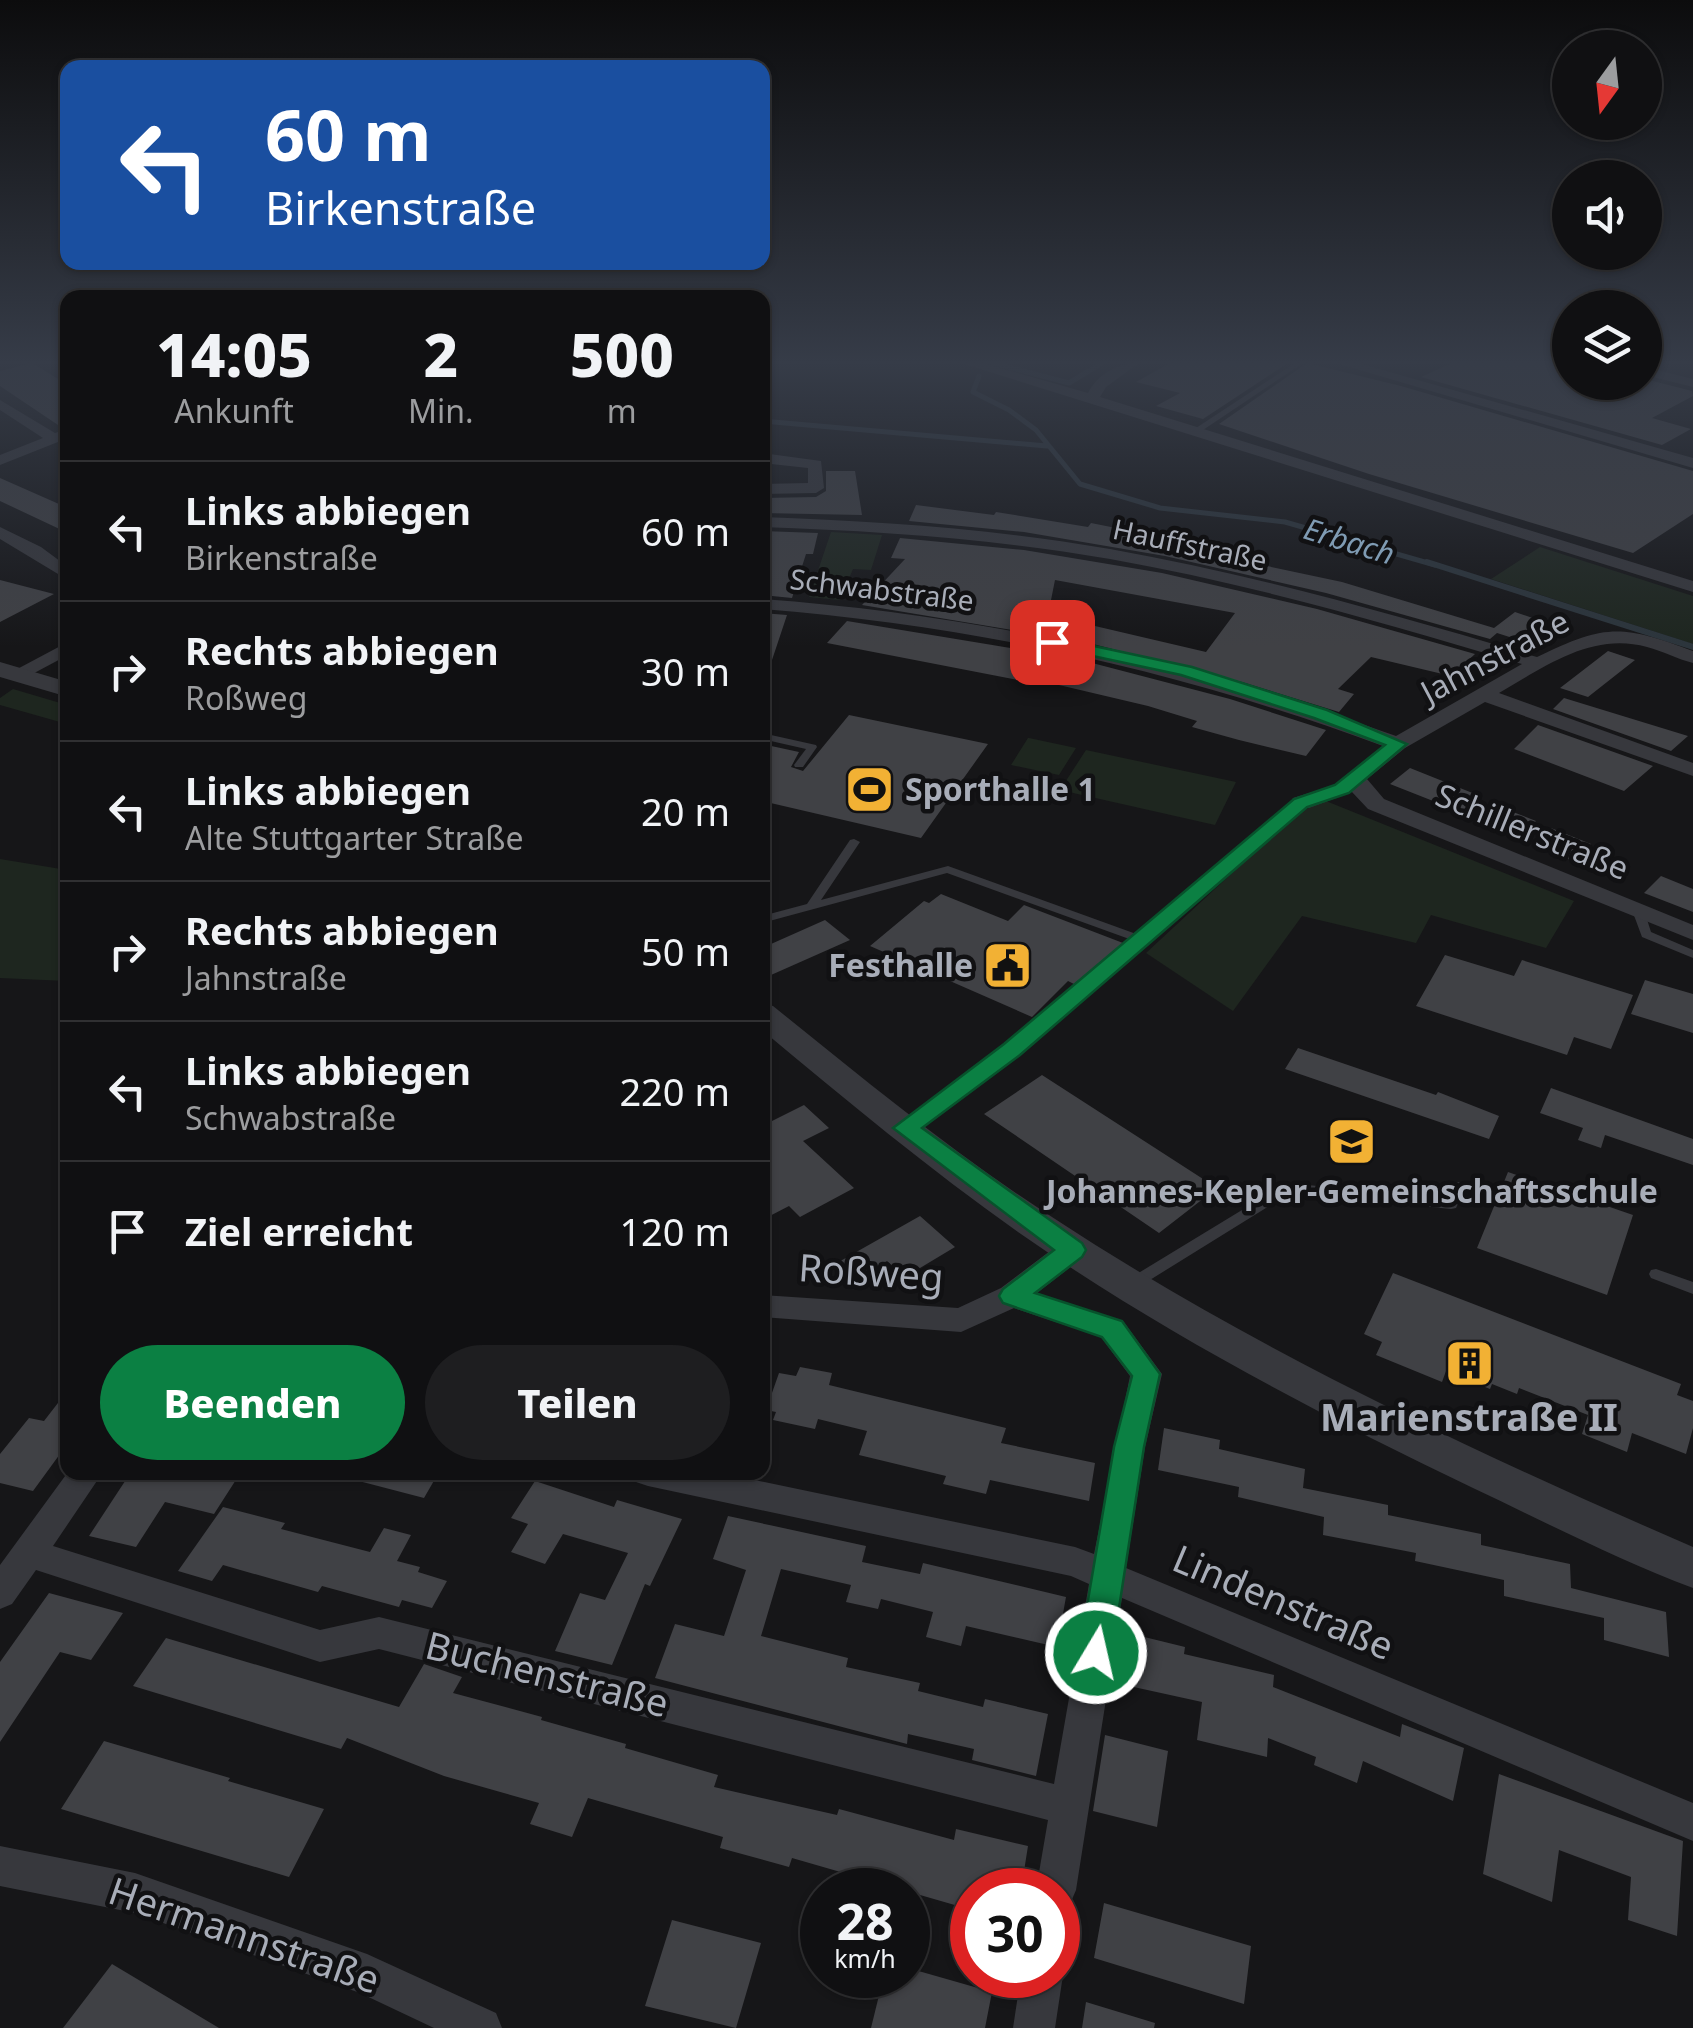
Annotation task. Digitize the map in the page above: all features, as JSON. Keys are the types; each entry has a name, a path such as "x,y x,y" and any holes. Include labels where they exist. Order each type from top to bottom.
{"street":[{"path":"1284,458 1693,587"},
{"path":"770,459 816,464 816,488 770,489"},
{"name":"Hauffstraße","path":"770,522 883,526 1046,544 1209,574 1302,596 1538,663"},
{"path":"0,532 60,569"},
{"name":"Schwabstraße","path":"770,604 841,608 1019,635 1186,671 1398,744"},
{"name":"Jahnstraße","path":"1300,803 1342,789 1398,744 1538,663 1591,638 1617,636 1652,642 1693,657"},
{"path":"8,672 60,650"},
{"path":"8,672 60,688"},
{"path":"1483,694 1693,770"},
{"name":"Schillerstraße","path":"1357,779 1362,791 1376,804 1693,933"},
{"path":"770,1019 906,1128 1072,1250 1130,1285 1277,1372 1501,1482 1693,1568"},
{"name":"Roßweg","path":"770,1307 961,1320 1012,1296 1072,1250"},
{"path":"1012,1296 1112,1329 1146,1374 1129,1447 1060,1868"},
{"path":"0,1593 81,1480"},
{"name":"Lindenstraße","path":"686,1480 1075,1562 1693,1822"},
{"name":"Buchenstraße","path":"30,1553 320,1646 379,1633 1070,1807"},
{"name":"Hermannstraße","path":"0,1866 134,1893 367,1975 481,2028"},
{"path":"1034,2028 1039,1998"}],"lane":[{"path":"770,738 812,746 799,764"},
{"name":"Jahnstraße","path":"906,1128 1012,1049 1300,803"},
{"path":"812,905 854,842"},
{"path":"770,918 948,869 1142,940"},
{"path":"1638,910 1646,934 1693,954"},
{"path":"1130,1285 1288,1188 1451,1204 1459,1188"},
{"path":"1656,1274 1693,1288"}],"shaded area":[{"path":"831,532 882,535 871,570 853,569 840,600 809,597"},
{"path":"1540,547 1693,596 1693,644 1491,579"},
{"path":"13,689 60,703 60,722 0,705 0,698"},
{"path":"1028,738 1076,748 1059,775 1011,765"},
{"path":"1086,750 1236,782 1215,825 1060,790"},
{"path":"1326,801 1574,901 1546,948 1431,915 1416,943 1302,916 1233,1011 1146,953 1298,812"},
{"path":"0,859 60,869 60,981 0,978"}],"building":[{"path":"1320,458 1647,458 1693,471 1693,514 1633,553"},
{"path":"826,471 855,471 862,515 770,513 770,498 816,497 826,491"},
{"path":"0,478 60,504 60,529 0,501"},
{"path":"916,505 994,515 996,512 1088,527 1091,523 1206,546 1201,552 1342,582 1494,628 1515,612 1547,623 1522,641 1497,633 1490,639 1326,593 1165,556 1024,532 909,521"},
{"path":"770,531 818,533 813,554 806,554 792,598 770,596"},
{"path":"900,538 1024,550 1162,573 1317,609 1475,654 1451,676 1371,657 1338,689 1354,694 1339,712 1242,682 1085,642 862,605 905,559 891,558","holes":["1055,580 1235,613 1206,652 1048,615"]},
{"path":"0,580 54,594 0,622"},
{"path":"770,614 787,615 770,666"},
{"path":"847,621 1077,659 1230,699 1326,730 1306,756 1192,727 1197,721 1148,706 1042,681 1039,684 827,643"},
{"path":"1608,651 1635,660 1588,697 1560,688"},
{"path":"1564,698 1688,736 1671,751 1553,709"},
{"name":"Sporthalle 1","path":"849,715 988,744 921,838 770,803 770,746 799,752 791,767 803,771"},
{"path":"1538,725 1653,766 1624,791 1514,749"},
{"path":"1410,768 1480,796 1461,812 1390,784"},
{"path":"1495,805 1536,821 1518,837 1477,820"},
{"path":"1551,828 1591,844 1573,861 1532,845"},
{"path":"1661,876 1693,889 1693,912 1644,893"},
{"name":"Festhalle","path":"941,894 1008,921 1024,905 1123,943 1074,984 1068,981 1032,1017 870,946 924,901 929,903"},
{"path":"825,920 850,940 770,975 770,944"},
{"path":"1445,955 1514,976 1522,960 1633,995 1611,1049 1574,1037 1567,1055 1416,1006"},
{"path":"1645,980 1693,994 1693,1033 1631,1014"},
{"path":"1298,1048 1436,1095 1438,1092 1499,1116 1489,1139 1285,1069"},
{"path":"1042,1075 1217,1188 1159,1233 984,1114"},
{"path":"1551,1088 1693,1139 1693,1165 1605,1135 1601,1148 1578,1140 1583,1128 1540,1113"},
{"path":"804,1105 829,1128 803,1141 854,1188 800,1217 789,1206 770,1216 770,1122"},
{"path":"1508,1172 1633,1215 1607,1295 1477,1248"},
{"path":"920,1216 955,1247 905,1277 887,1261 869,1272 828,1268"},
{"name":"Marienstraße II","path":"1393,1273 1681,1384 1677,1395 1693,1401 1693,1428 1686,1454 1632,1433 1627,1452 1582,1434 1588,1415 1519,1388 1517,1394 1492,1384 1490,1389 1446,1371 1442,1382 1376,1355 1382,1342 1364,1334"},
{"path":"800,1367 832,1373 829,1385 1006,1428 1001,1443 1095,1463 1089,1501 990,1480 986,1494 943,1484 946,1476 859,1455 867,1431 818,1419 815,1429 773,1420 776,1412 770,1411 770,1399 779,1373 796,1376"},
{"path":"60,1400 60,1454 33,1491 0,1483 0,1454 29,1418 44,1421"},
{"path":"1164,1428 1220,1440 1219,1449 1305,1469 1303,1488 1388,1505 1388,1515 1481,1534 1481,1545 1570,1564 1571,1588 1666,1612 1669,1657 1604,1640 1604,1618 1504,1596 1504,1580 1415,1561 1416,1553 1323,1535 1324,1517 1238,1497 1239,1487 1158,1470"},
{"path":"126,1480 236,1480 214,1514 165,1502 136,1547 89,1536"},
{"path":"355,1480 434,1480 424,1498"},
{"path":"535,1481 614,1507 617,1500 682,1519 650,1586 645,1584 612,1665 555,1651 580,1593 605,1600 628,1553 563,1534 545,1564 511,1552 528,1524 511,1518"},
{"path":"223,1507 285,1523 281,1529 370,1552 384,1528 411,1535 397,1561 447,1581 432,1608 402,1600 399,1607 322,1586 318,1592 223,1565 212,1581 178,1571"},
{"path":"728,1516 866,1546 862,1562 920,1574 923,1563 1066,1597 1057,1647 966,1626 961,1646 926,1637 933,1612 881,1599 878,1609 846,1602 851,1585 781,1569 761,1636 848,1658 846,1667 920,1683 918,1691 983,1707 985,1699 1048,1714 1036,1776 972,1760 974,1749 908,1734 907,1744 655,1678 675,1624 724,1636 746,1570 713,1559"},
{"path":"49,1593 123,1613 91,1660 60,1652 0,1742 0,1662"},
{"path":"1128,1633 1185,1647 1184,1654 1274,1675 1273,1687 1400,1737 1402,1724 1464,1748 1453,1801 1363,1761 1357,1783 1314,1765 1316,1757 1268,1738 1267,1757 1197,1740 1202,1702 1120,1684"},
{"path":"166,1638 399,1707 424,1664 462,1677 453,1693 542,1717 541,1720 626,1744 625,1748 718,1775 714,1787 837,1815 839,1809 954,1840 956,1829 1028,1846 1024,1868 950,1868 950,1904 930,1898 930,1868 827,1868 792,1858 789,1867 720,1848 723,1837 588,1798 572,1837 530,1824 539,1803 444,1776 347,1738 341,1749 133,1686"},
{"path":"1105,1735 1168,1751 1157,1827 1093,1811"},
{"path":"104,1741 324,1809 289,1877 61,1809"},
{"path":"1499,1774 1683,1841 1677,1936 1628,1920 1631,1877 1559,1850 1552,1902 1483,1874"},
{"path":"1104,1903 1251,1946 1244,2004 1094,1958"},
{"path":"672,1920 761,1943 736,2028 645,2006"},
{"path":"112,1964 219,2028 63,2028"},
{"path":"930,1974 950,1980 950,1998 991,1998 985,2028 871,2028 878,1998 930,1998"},
{"path":"1086,2002 1155,2023 1154,2028 1082,2028"}],"waterway":[{"name":"Erbach","path":"1059,458 1080,484 1160,508 1285,522 1435,565"},
{"name":"Erbach","path":"1427,562 1693,647"}],"place":[{"name":"Sporthalle 1","path":"870,790"},
{"name":"Festhalle","path":"1008,966"},
{"name":"Johannes-Kepler-Gemeinschaftsschule","path":"1352,1142"},
{"name":"Marienstraße II","path":"1469,1364"}],"route":[{"path":"1052,642 1186,671 1398,744 1342,789 1300,803 1012,1049 906,1128 1072,1250 1012,1296 1112,1329 1146,1374 1129,1447 1096,1653"}]}
